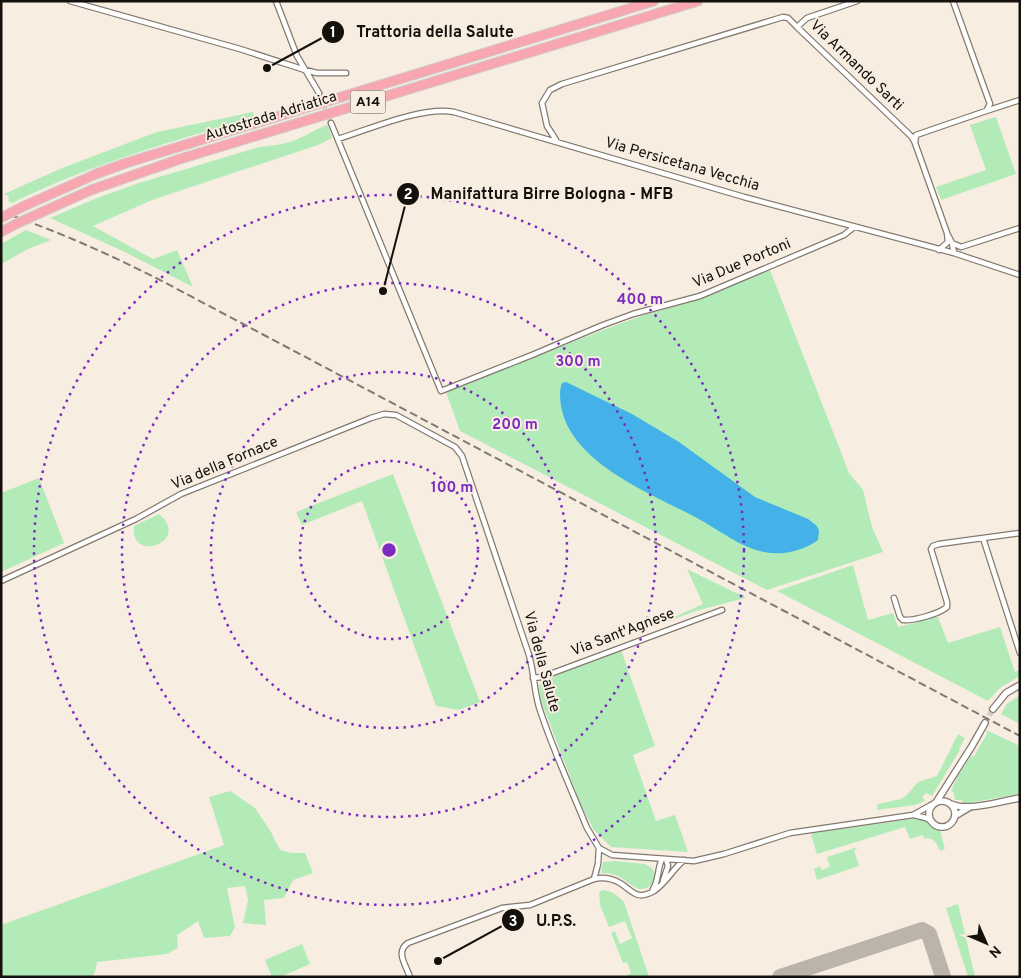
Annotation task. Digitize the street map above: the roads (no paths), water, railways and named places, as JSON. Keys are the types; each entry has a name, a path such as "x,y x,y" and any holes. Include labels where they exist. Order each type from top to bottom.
{"highway":[{"name":"Autostrada Adriatica","path":"1,218 80,181 126,163 654,1"},
{"name":"Autostrada Adriatica","path":"1,232 40,212 91,190 180,159 698,1"}],"street":[{"path":"70,1 240,49 305,70 317,73 346,73"},
{"path":"276,1 294,49 319,93"},
{"path":"798,26 806,18 856,1"},
{"path":"953,1 990,104 986,111"},
{"name":"Via Armando Sarti","path":"557,142 548,127 542,103 550,90 562,84 783,17 788,18 909,134 915,142 954,253"},
{"path":"915,142 916,135 1020,100"},
{"path":"990,104 993,106 1008,104"},
{"name":"Via Persicetana Vecchia","path":"338,139 421,113 437,110 454,112 854,227 954,253 1020,275"},
{"path":"331,123 338,139"},
{"path":"543,137 548,127"},
{"name":"Via Due Portoni","path":"338,139 441,390 627,317 700,296 844,235 854,227"},
{"path":"952,243 961,247 1020,228"},
{"path":"939,250 948,242 947,233"},
{"name":"Via della Fornace","path":"1,581 136,519 181,494 380,415 396,415 459,452"},
{"name":"Via della Salute","path":"459,452 464,461 529,655 536,697 588,828 599,848"},
{"path":"894,598 900,617 903,620 913,620 944,609 948,602 931,549 933,546 1020,533"},
{"path":"983,538 1020,653"},
{"name":"Via Sant'Agnese","path":"534,678 722,610"},
{"path":"992,709 1006,693 1020,685"},
{"path":"594,879 598,864 599,848 616,856 695,861 798,832 913,814 937,801 948,786 985,723"},
{"path":"913,814 926,818 938,826 946,826 952,823 955,816 954,809 949,802 948,786"},
{"path":"937,801 949,802 956,806 972,806 1020,798"},
{"path":"931,805 928,813 931,821"},
{"path":"955,816 972,806"},
{"path":"663,882 668,866 664,859"},
{"path":"648,893 655,886 658,867 664,859"},
{"path":"410,977 401,953 403,947 408,943 502,908 530,905 594,879 612,879 635,894 648,893 658,888 684,860"}],"water":[{"path":"566,382 632,414 679,442 755,497 808,519 817,526 819,531 818,540 792,552 771,553 755,550 615,474 596,460 580,444 568,426 560,397 562,383"}],"tunnel":[{"path":"319,93 331,123"},
{"path":"985,723 993,709"}],"railway":[{"path":"1,212 84,244 164,282 1020,736"}],"place":[{"name":"Trattoria della Salute","path":"267,68"},
{"name":"Manifattura Birre Bologna - MFB","path":"383,291"},
{"name":"U.P.S.","path":"438,961"}]}
